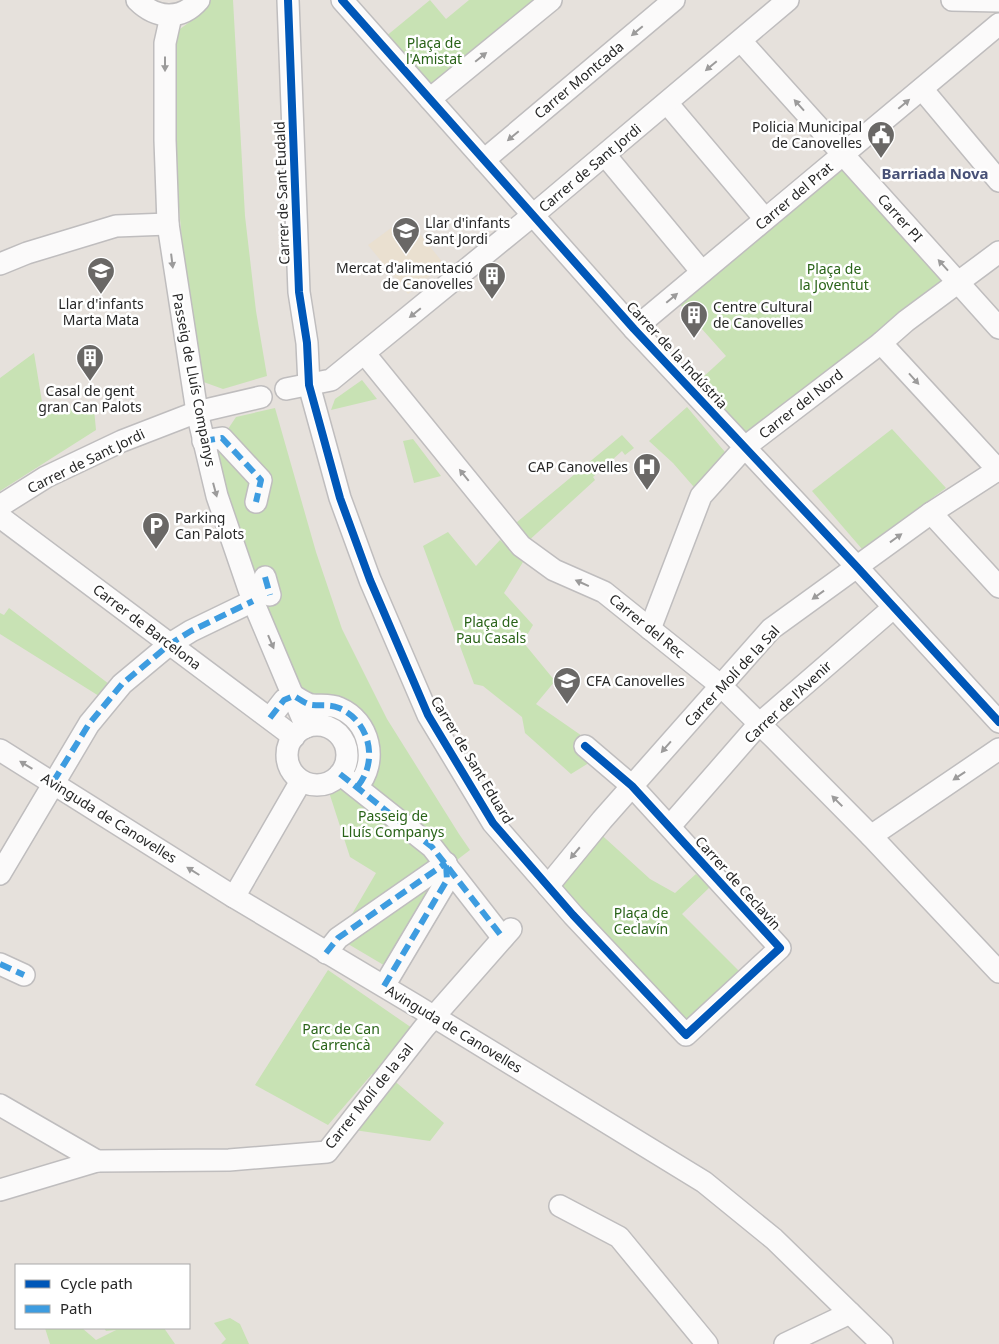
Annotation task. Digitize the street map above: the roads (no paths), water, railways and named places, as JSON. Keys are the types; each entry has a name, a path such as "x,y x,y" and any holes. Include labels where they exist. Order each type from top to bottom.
{"street":[{"path":"137,0 148,10 171,16 186,11 199,0"},
{"name":"Carrer de Sant Eudald","path":"288,0 298,292 307,343 309,385"},
{"name":"Carrer de la Indústria","path":"342,0 634,329 999,722"},
{"path":"430,99 551,0"},
{"name":"Carrer Montcada","path":"484,160 674,0"},
{"name":"Carrer de Sant Jordi","path":"286,389 331,380 365,354 534,215 788,0"},
{"path":"952,0 999,1"},
{"name":"Passeig de Lluís Companys","path":"171,16 165,43 165,140 168,224 196,412 216,496 263,591 294,696 300,732"},
{"name":"Carrer del Prat","path":"634,329 922,89 995,35"},
{"name":"Carrer PI","path":"741,40 999,328"},
{"path":"922,89 999,181"},
{"path":"667,103 765,220"},
{"path":"605,155 702,272"},
{"path":"0,264 27,253 116,226 168,224"},
{"name":"Carrer del Nord","path":"650,629 701,496 745,447 906,321 999,252"},
{"path":"881,342 999,470"},
{"name":"Carrer del Rec","path":"365,354 521,546 554,570 604,592 720,686 871,836 999,972"},
{"name":"Carrer de Sant Eduard","path":"309,385 340,498 370,580 428,715 493,823 573,915 686,1035"},
{"name":"Carrer de Sant Jordi","path":"0,506 46,478 114,445 196,412 260,397"},
{"path":"203,441 222,438 261,480 256,502"},
{"name":"Carrer Molí de la Sal","path":"548,886 632,786 771,630 931,513 999,470"},
{"path":"931,513 999,587"},
{"name":"Carrer de Barcelona","path":"0,516 270,718 300,732"},
{"path":"0,874 89,724 122,684 170,644 263,591"},
{"name":"Carrer de l'Avenir","path":"670,826 759,724 893,608"},
{"path":"270,718 284,700 294,696 311,705 332,706 341,709 357,720 366,736 370,753 367,774 357,787"},
{"path":"316,726 326,726 341,738 346,746 345,766 340,774 334,780 318,785 301,781 289,766 287,756 289,746 300,732 316,726"},
{"name":"Carrer de Ceclavin","path":"585,746 632,786 780,948 686,1035"},
{"path":"871,836 999,749"},
{"name":"Avinguda de Canovelles","path":"0,750 234,897 384,986 704,1182 774,1239 882,1344"},
{"path":"340,774 432,847 446,863 447,880 384,986"},
{"path":"234,897 301,781"},
{"path":"326,953 338,938 446,863"},
{"name":"Carrer Molí de la sal","path":"0,1190 97,1161 229,1160 327,1152 434,1017 507,934 446,863"},
{"path":"0,964 24,975"},
{"path":"0,1105 97,1161"},
{"path":"560,1206 619,1237 672,1304 707,1344"},
{"path":"785,1344 850,1313"}],"place":[{"name":"Policia Municipal de Canovelles","path":"881,159"},
{"name":"Llar d'infants Sant Jordi","path":"406,255"},
{"name":"Llar d'infants Marta Mata","path":"101,295"},
{"name":"Mercat d'alimentació de Canovelles","path":"492,300"},
{"name":"Centre Cultural de Canovelles","path":"694,339"},
{"name":"Casal de gent gran Can Palots","path":"90,382"},
{"name":"CAP Canovelles","path":"647,491"},
{"name":"Parking Can Palots","path":"156,550"},
{"name":"CFA Canovelles","path":"567,705"}],"district":[{"name":"Barriada Nova","path":"935,174"}],"park label":[{"name":"Plaça de l'Amistat","path":"434,52"},
{"name":"Plaça de la Joventut","path":"834,278"},
{"name":"Plaça de Pau Casals","path":"491,630"},
{"name":"Plaça de Ceclavín","path":"641,922"},
{"name":"Parc de Can Carrencà","path":"341,1038"}]}
